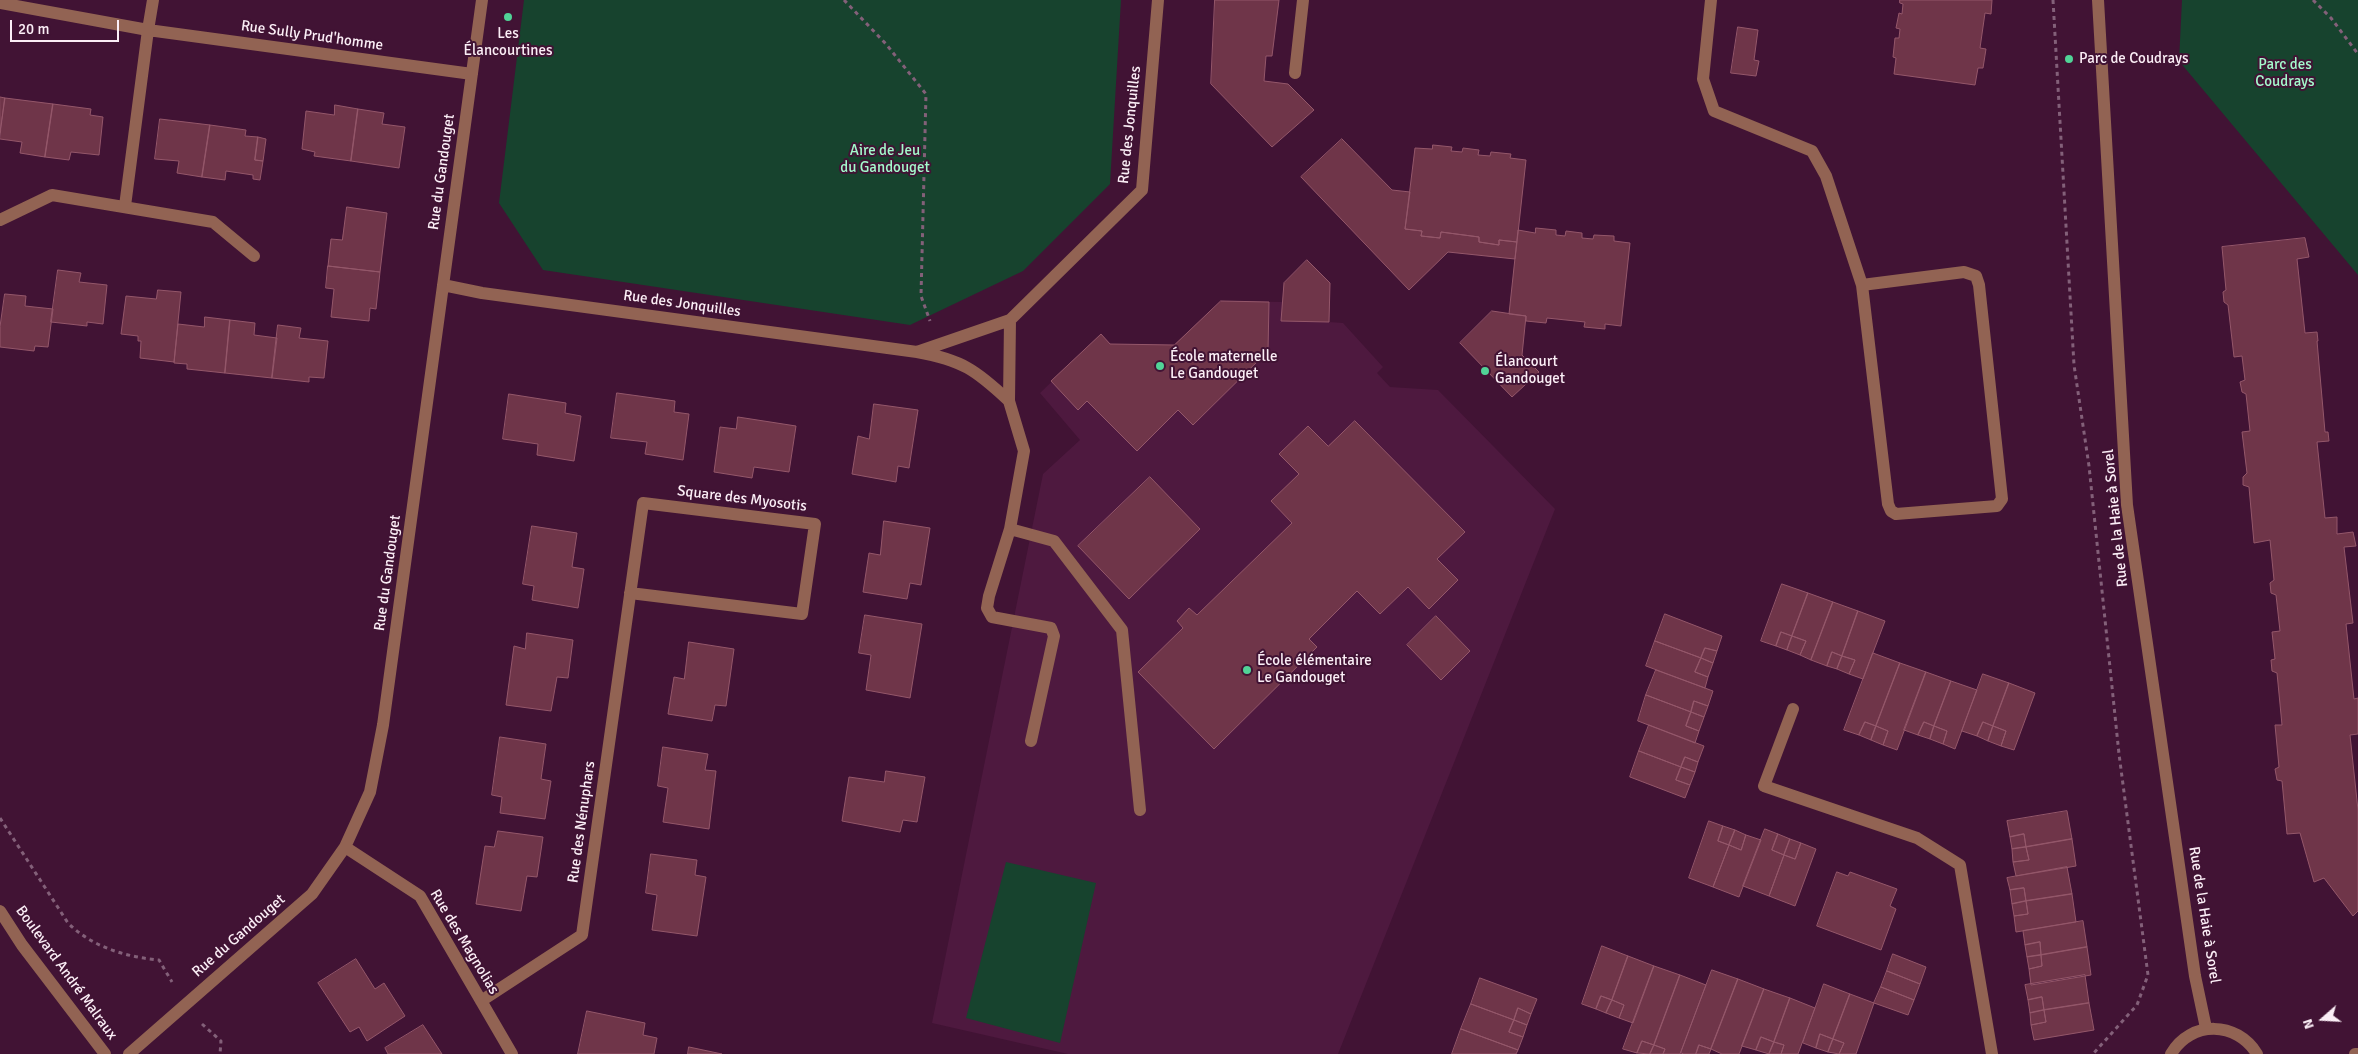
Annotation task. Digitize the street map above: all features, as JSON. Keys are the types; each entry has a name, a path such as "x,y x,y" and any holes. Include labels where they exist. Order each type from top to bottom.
{"street":[{"path":"125,206 153,0"},
{"name":"Rue du Gandouget","path":"129,1054 312,894 345,847 370,792 384,725 482,0"},
{"name":"Rue des Jonquilles","path":"917,352 938,343 1010,320 1142,190 1158,0"},
{"path":"1296,73 1303,0"},
{"path":"1711,0 1703,79 1714,111 1812,151 1826,176 1862,285 1888,504 1891,511 1896,514 1997,506 2002,499 1979,285 1976,276 1964,272 1862,285"},
{"name":"Rue de la Haie à Sorel","path":"2098,0 2128,505 2195,976 2206,1028"},
{"name":"Rue Sully Prud'homme","path":"0,3 148,30 472,74"},
{"path":"0,220 52,195 213,222 254,256"},
{"name":"Rue des Jonquilles","path":"444,285 482,293 917,352 954,359 979,373 1009,401"},
{"path":"1010,320 1009,401 1024,451 1010,528 988,596 987,608 992,617 1050,628 1054,636 1031,741"},
{"name":"Square des Myosotis","path":"643,503 814,524 802,614 630,593 643,503"},
{"path":"1010,528 1054,541 1122,630 1140,810"},
{"name":"Rue des Nénuphars","path":"481,1001 582,935 630,593"},
{"path":"1792,709 1764,786 1917,838 1960,865 1992,1054"},
{"name":"Rue des Magnolias","path":"345,847 420,896 512,1054"},
{"name":"Boulevard André Malraux","path":"0,911 22,945 105,1054"},
{"path":"2171,1054 2181,1041 2192,1033 2206,1028 2221,1028 2235,1033 2248,1041 2257,1054"}],"path":[{"path":"844,0 886,44 926,94 921,296 938,343"},
{"path":"2053,0 2074,365 2088,466 2119,754 2148,975 2137,1005 2093,1054"},
{"path":"2313,0 2331,18 2358,54"},
{"path":"0,818 68,923 81,936 92,943 121,952 159,960 165,972"},
{"path":"206,1029 221,1041 220,1054"}],"shaded area":[{"name":"École élémentaire Le Gandouget","path":"1307,260 1330,283 1329,322 1343,323 1383,367 1377,373 1390,387 1438,390 1555,509 1338,1054 1068,1054 932,1023 1043,474 1080,440 1040,393 1101,334 1111,344 1174,345 1221,301 1283,302 1284,283"}],"green space":[{"name":"Aire de Jeu du Gandouget","path":"524,0 1121,0 1110,184 1023,271 910,325 543,270 499,203"},
{"name":"Parc des Coudrays","path":"2182,0 2358,0 2358,275 2179,61"},
{"path":"1006,862 1096,883 1060,1043 966,1018"}],"building":[{"path":"1215,0 1279,0 1272,56 1266,56 1264,81 1288,84 1314,110 1272,147 1211,84"},
{"path":"1900,0 1992,0 1991,14 1985,13 1980,48 1986,49 1983,68 1978,68 1975,85 1894,74 1896,58 1893,57 1895,38 1899,38 1900,29 1896,28 1899,13 1902,14 1903,4 1900,3"},
{"path":"1738,27 1758,30 1754,60 1759,61 1756,76 1731,73"},
{"path":"0,97 5,98 0,132"},
{"path":"5,98 53,104 45,157 20,153 22,142 0,139"},
{"path":"53,104 91,109 90,115 103,117 99,155 71,152 69,160 45,157"},
{"path":"335,105 358,109 351,161 314,156 315,152 302,149 306,111 334,115"},
{"path":"358,109 384,113 382,124 405,127 399,168 351,161"},
{"path":"160,119 210,125 202,177 177,173 179,161 155,159"},
{"path":"210,125 246,130 245,136 258,137 255,160 263,161 260,180 253,179 253,175 226,171 225,180 202,177"},
{"path":"258,137 266,139 263,161 255,160"},
{"path":"1342,139 1392,190 1410,192 1405,229 1422,231 1421,236 1440,238 1441,232 1479,237 1479,242 1499,245 1499,240 1517,242 1515,259 1448,252 1409,290 1301,177"},
{"path":"1433,145 1452,147 1451,151 1462,152 1463,148 1479,150 1478,155 1490,156 1491,152 1511,154 1510,158 1526,160 1517,242 1499,240 1499,245 1479,242 1479,237 1441,232 1440,238 1421,236 1422,231 1405,229 1415,148 1432,149"},
{"path":"347,207 387,213 380,272 328,266 331,239 342,240"},
{"path":"1536,228 1556,230 1556,235 1565,236 1566,231 1582,233 1582,238 1593,239 1594,235 1614,236 1614,241 1630,243 1621,326 1605,324 1605,329 1584,327 1585,322 1547,318 1546,323 1526,321 1526,316 1509,314 1518,230 1535,233"},
{"path":"2305,238 2309,257 2297,259 2305,333 2317,332 2325,432 2328,432 2329,441 2317,442 2325,518 2337,517 2337,534 2353,532 2356,546 2344,547 2353,623 2346,624 2354,699 2358,698 2358,734 2350,735 2358,810 2358,911 2353,916 2324,878 2314,882 2300,833 2287,834 2282,781 2277,780 2275,769 2279,767 2275,725 2282,725 2277,673 2272,671 2271,660 2275,659 2272,632 2280,631 2276,595 2271,593 2270,583 2274,580 2270,540 2254,543 2249,487 2243,485 2243,477 2247,473 2242,432 2250,431 2246,394 2242,392 2240,382 2245,380 2242,356 2234,357 2228,305 2224,302 2223,292 2226,290 2222,247"},
{"path":"1307,260 1330,283 1329,322 1281,321 1284,283"},
{"path":"328,266 380,272 376,309 370,308 369,321 331,317 334,289 326,288"},
{"path":"58,270 81,273 79,282 107,285 103,324 87,322 87,326 51,322"},
{"path":"158,290 181,292 174,362 140,358 141,341 138,341 138,336 121,334 126,296 156,299"},
{"path":"5,294 26,296 25,306 53,309 48,347 35,346 34,351 0,347 0,327"},
{"name":"École maternelle Le Gandouget","path":"1221,301 1269,302 1268,351 1193,425 1178,410 1137,451 1087,401 1078,410 1051,381 1101,334 1110,344 1174,345"},
{"path":"1492,311 1526,316 1522,355 1539,372 1512,397 1460,343"},
{"path":"205,317 230,320 225,373 187,369 187,364 174,363 178,324 204,327"},
{"path":"230,320 255,323 254,335 277,338 272,378 225,373"},
{"path":"278,325 301,328 299,338 328,341 324,378 309,377 309,382 272,378"},
{"path":"617,393 675,401 674,412 689,414 683,460 645,454 647,442 611,438"},
{"path":"509,394 566,403 565,413 581,416 574,461 537,455 538,444 503,439"},
{"path":"874,404 918,410 909,468 898,466 896,482 852,474 858,436 869,439"},
{"path":"738,417 796,426 789,472 754,467 752,478 714,472 720,427 736,429"},
{"path":"1355,421 1465,532 1437,559 1458,580 1429,609 1408,587 1380,614 1357,591 1309,639 1317,647 1214,749 1138,672 1183,628 1177,621 1189,608 1197,615 1292,523 1271,501 1299,474 1279,454 1308,426 1328,446"},
{"path":"1150,477 1200,529 1129,599 1078,546"},
{"path":"884,521 930,528 921,585 910,583 907,599 863,592 869,553 880,555"},
{"path":"532,526 577,533 572,567 584,569 578,608 532,600 534,586 523,584"},
{"path":"1782,584 1808,593 1792,636 1781,632 1776,646 1761,641"},
{"path":"1808,593 1833,602 1811,660 1800,655 1806,641 1792,636"},
{"path":"1833,602 1858,611 1842,656 1832,652 1827,666 1811,660"},
{"path":"1858,611 1885,621 1863,679 1849,674 1855,660 1842,656"},
{"path":"1665,614 1722,636 1717,651 1705,648 1701,658 1655,641"},
{"path":"865,615 922,624 910,698 866,690 871,655 859,653"},
{"path":"1436,616 1470,651 1441,680 1407,645"},
{"path":"1781,632 1792,636 1787,650 1776,646"},
{"path":"527,633 573,640 568,678 557,677 551,711 506,705 514,646 525,649"},
{"path":"1792,636 1806,641 1800,655 1787,650"},
{"path":"1655,641 1701,658 1695,672 1708,677 1705,688 1646,666"},
{"path":"689,642 734,649 726,706 715,705 712,721 668,714 674,677 684,679"},
{"path":"1705,648 1717,651 1713,663 1701,658"},
{"path":"1832,652 1842,656 1837,669 1827,666"},
{"path":"1873,653 1900,663 1876,726 1865,722 1859,735 1844,730"},
{"path":"1842,656 1855,660 1849,674 1837,669"},
{"path":"1701,658 1713,663 1708,677 1695,672"},
{"path":"1900,663 1926,672 1897,750 1883,745 1888,731 1876,726"},
{"path":"1656,670 1713,691 1708,706 1694,701 1691,712 1646,695"},
{"path":"1926,672 1951,681 1934,726 1924,722 1918,735 1904,730"},
{"path":"1983,674 2009,683 1993,726 1983,722 1977,736 1962,731"},
{"path":"1951,681 1977,690 1955,749 1943,744 1947,731 1934,726"},
{"path":"2009,683 2035,693 2014,750 2001,746 2006,731 1993,726"},
{"path":"1646,695 1691,712 1686,726 1699,731 1695,743 1638,721"},
{"path":"1694,701 1708,706 1704,717 1691,712"},
{"path":"1691,712 1704,717 1699,731 1686,726"},
{"path":"1865,722 1876,726 1871,740 1859,735"},
{"path":"1924,722 1934,726 1930,739 1918,735"},
{"path":"1983,722 1993,726 1988,741 1977,736"},
{"path":"1649,725 1704,746 1698,762 1685,757 1681,767 1639,751"},
{"path":"1876,726 1888,731 1883,745 1871,740"},
{"path":"1934,726 1947,731 1943,744 1930,739"},
{"path":"1993,726 2006,731 2001,746 1988,741"},
{"path":"500,737 546,744 541,779 551,781 545,819 500,813 502,797 492,795"},
{"path":"663,747 708,754 705,770 716,771 709,829 663,822 668,788 658,786"},
{"path":"1639,751 1681,767 1676,780 1690,785 1685,798 1630,777"},
{"path":"1685,757 1698,762 1695,772 1681,767"},
{"path":"1681,767 1695,772 1690,785 1676,780"},
{"path":"886,771 925,777 917,822 903,820 900,832 842,821 849,777 884,782"},
{"path":"2067,811 2072,839 2026,847 2024,834 2010,837 2007,821"},
{"path":"1709,821 1723,826 1718,841 1729,845 1713,887 1689,878"},
{"path":"1723,826 1735,830 1729,845 1718,841"},
{"path":"1765,829 1778,834 1772,850 1784,855 1769,896 1743,886"},
{"path":"1735,830 1746,835 1741,850 1729,845"},
{"path":"498,831 543,837 537,877 527,876 521,911 476,904 485,846 494,847"},
{"path":"1778,834 1790,839 1784,855 1772,850"},
{"path":"2024,834 2026,847 2012,849 2010,837"},
{"path":"1746,835 1761,840 1739,897 1713,887 1729,845 1741,850"},
{"path":"1790,839 1801,843 1795,859 1784,855"},
{"path":"2072,839 2076,866 2016,876 2013,862 2029,860 2026,847"},
{"path":"1801,843 1816,849 1795,906 1769,896 1784,855 1795,859"},
{"path":"2026,847 2029,860 2013,862 2012,849"},
{"path":"651,854 697,860 695,875 706,877 697,936 652,930 657,895 646,893"},
{"path":"2067,867 2072,894 2026,901 2024,888 2010,890 2007,878"},
{"path":"1837,872 1848,876 1850,872 1897,889 1890,906 1896,909 1881,950 1817,926"},
{"path":"2024,888 2026,901 2012,904 2010,890"},
{"path":"2072,894 2076,922 2016,932 2014,916 2028,914 2026,901"},
{"path":"2026,901 2028,914 2014,916 2012,904"},
{"path":"2083,921 2087,947 2041,955 2040,942 2025,945 2023,931"},
{"path":"2040,942 2041,955 2027,957 2025,945"},
{"path":"1602,946 1628,956 1612,1000 1601,996 1596,1009 1582,1004"},
{"path":"2087,947 2091,975 2031,985 2029,969 2042,966 2041,955"},
{"path":"1893,954 1926,967 1920,984 1887,971"},
{"path":"2041,955 2042,966 2029,969 2027,957"},
{"path":"1628,956 1654,966 1633,1023 1619,1018 1624,1005 1612,1000"},
{"path":"356,959 375,989 384,983 405,1016 367,1041 359,1027 350,1032 318,983"},
{"path":"1654,966 1680,975 1654,1045 1642,1041 1637,1053 1623,1049"},
{"path":"1712,970 1738,979 1711,1049 1699,1045 1696,1054 1681,1053"},
{"path":"1887,971 1920,984 1914,1000 1881,987"},
{"path":"1680,975 1706,985 1680,1054 1663,1054 1665,1049 1654,1045"},
{"path":"2085,975 2089,1003 2044,1010 2042,997 2028,1000 2025,985"},
{"path":"1480,978 1537,999 1531,1014 1518,1008 1514,1020 1471,1004"},
{"path":"1738,979 1764,989 1739,1054 1722,1054 1711,1049"},
{"path":"1824,984 1850,994 1833,1039 1820,1034 1816,1048 1803,1043"},
{"path":"1881,987 1914,1000 1908,1015 1874,1003"},
{"path":"1764,989 1790,998 1774,1042 1761,1037 1756,1050 1742,1046"},
{"path":"1850,994 1874,1003 1856,1054 1839,1054 1844,1043 1833,1039"},
{"path":"1601,996 1612,1000 1606,1013 1596,1009"},
{"path":"2042,997 2044,1010 2030,1013 2028,1000"},
{"path":"1790,998 1815,1008 1798,1054 1781,1054 1784,1045 1774,1042"},
{"path":"1612,1000 1624,1005 1619,1018 1606,1013"},
{"path":"2089,1003 2094,1030 2034,1040 2031,1025 2046,1022 2044,1010"},
{"path":"1471,1004 1514,1020 1509,1032 1523,1037 1518,1050 1461,1029"},
{"path":"1518,1008 1531,1014 1527,1025 1514,1020"},
{"path":"2044,1010 2046,1022 2031,1025 2030,1013"},
{"path":"587,1011 645,1023 643,1035 657,1038 654,1054 578,1054"},
{"path":"1514,1020 1527,1025 1523,1037 1509,1032"},
{"path":"423,1025 442,1054 388,1054 385,1048"},
{"path":"1461,1029 1518,1050 1516,1054 1452,1054"},
{"path":"1820,1034 1833,1039 1828,1052 1816,1048"},
{"path":"1761,1037 1774,1042 1769,1054 1756,1050"},
{"path":"1833,1039 1844,1043 1839,1054 1828,1052"},
{"path":"1642,1041 1654,1045 1650,1054 1637,1053"},
{"path":"1774,1042 1784,1045 1781,1054 1769,1054"},
{"path":"1654,1045 1665,1049 1663,1054 1650,1054"},
{"path":"1699,1045 1711,1049 1709,1054 1696,1054"},
{"path":"689,1047 722,1054 688,1054"}],"place":[{"name":"Les Élancourtines","path":"508,17"},
{"name":"Parc de Coudrays","path":"2069,59"},
{"name":"École maternelle Le Gandouget","path":"1160,366"},
{"name":"Élancourt Gandouget","path":"1485,371"},
{"name":"École élémentaire Le Gandouget","path":"1247,670"}]}
